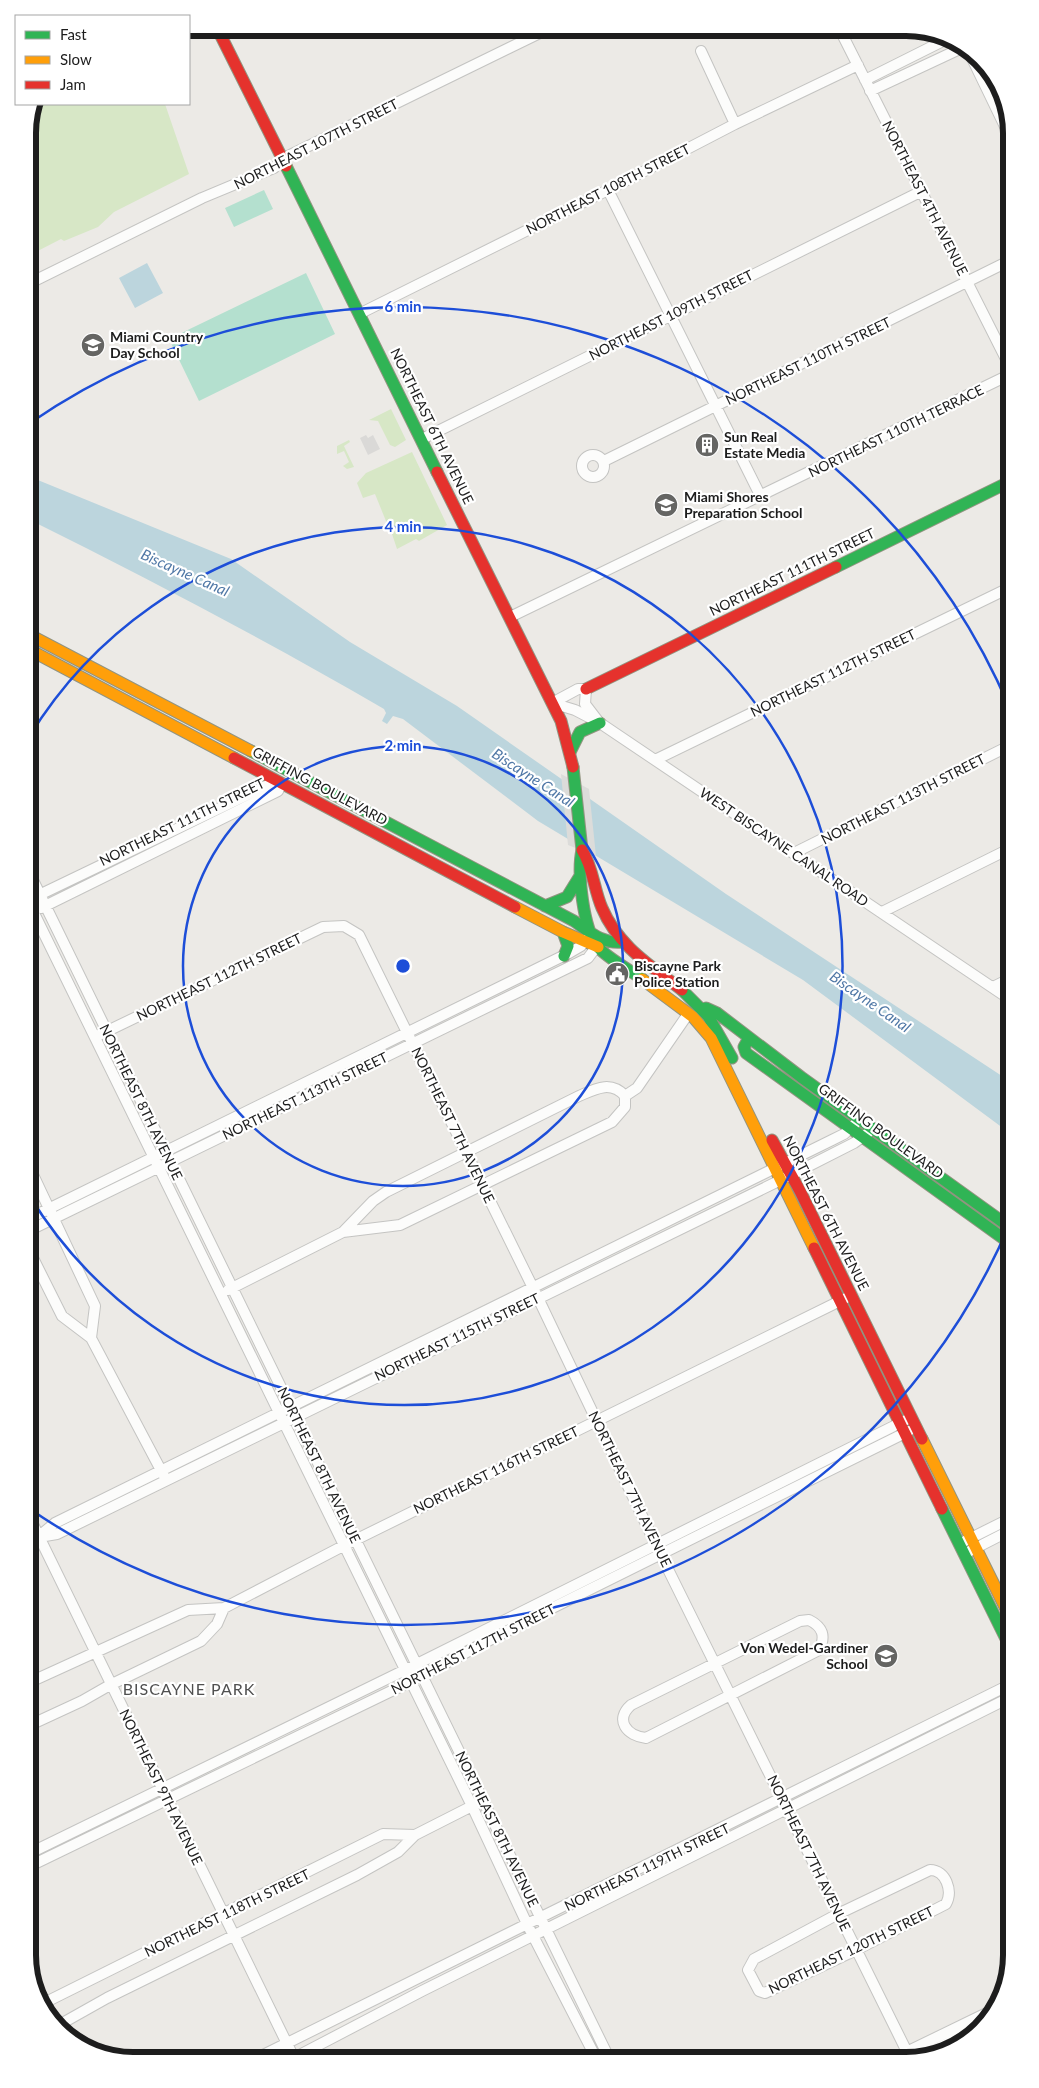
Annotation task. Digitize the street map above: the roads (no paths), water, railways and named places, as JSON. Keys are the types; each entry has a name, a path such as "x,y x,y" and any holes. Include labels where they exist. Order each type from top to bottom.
{"main road":[{"name":"NORTHEAST 6TH AVENUE","path":"221,36 552,703 570,752 582,850 578,861 595,940"},
{"name":"NORTHEAST 111TH STREET","path":"586,689 1003,485"},
{"name":"GRIFFING BOULEVARD","path":"36,638 545,906 595,940 706,1030"},
{"name":"GRIFFING BOULEVARD","path":"36,653 420,855 562,932 612,943 622,942"},
{"path":"118,697 126,686"},
{"path":"570,752 580,732 600,723"},
{"path":"204,742 210,730"},
{"path":"282,783 296,776"},
{"path":"420,855 426,843"},
{"name":"NORTHEAST 6TH AVENUE","path":"582,850 589,859 591,877 603,912 622,942 642,962 700,1006 719,1030 780,1166"},
{"path":"545,906 560,902 568,897 580,876"},
{"path":"595,940 603,912"},
{"path":"562,932 568,946 564,956"},
{"name":"GRIFFING BOULEVARD","path":"700,1006 716,1013 1003,1222"},
{"name":"NORTHEAST 6TH AVENUE","path":"706,1030 851,1296 1003,1601"},
{"name":"GRIFFING BOULEVARD","path":"749,1038 744,1047 746,1053 1003,1238"},
{"name":"NORTHEAST 6TH AVENUE","path":"786,1177 840,1301 1003,1631"}],"street":[{"name":"NORTHEAST 107TH STREET","path":"36,280 202,198 274,168 282,159 524,36"},
{"name":"NORTHEAST 4TH AVENUE","path":"843,36 1003,351"},
{"path":"864,80 940,42"},
{"path":"701,51 735,124"},
{"path":"870,91 957,51"},
{"name":"NORTHEAST 108TH STREET","path":"359,314 608,190 735,124 858,66"},
{"path":"976,67 1002,118"},
{"path":"608,190 672,314 762,497"},
{"name":"NORTHEAST 109TH STREET","path":"422,439 922,191"},
{"name":"NORTHEAST 110TH STREET","path":"604,461 1003,264"},
{"name":"NORTHEAST 110TH TERRACE","path":"510,618 1003,378"},
{"name":"NORTHEAST 112TH STREET","path":"655,760 1003,590"},
{"path":"552,703 578,689 586,689 585,704 600,723"},
{"name":"WEST BISCAYNE CANAL ROAD","path":"552,703 575,710 600,723 1003,994"},
{"name":"NORTHEAST 113TH STREET","path":"794,853 1003,749"},
{"name":"NORTHEAST 111TH STREET","path":"36,897 270,784 282,783 278,792 36,911"},
{"path":"882,912 1003,852"},
{"name":"NORTHEAST 8TH AVENUE","path":"36,887 607,2052"},
{"name":"NORTHEAST 8TH AVENUE","path":"36,923 96,1037 472,1806 528,1926 592,2052"},
{"name":"NORTHEAST 112TH STREET","path":"96,1037 323,927 344,926"},
{"name":"NORTHEAST 7TH AVENUE","path":"344,926 355,931 364,941 597,1420 658,1550 716,1662 907,2052"},
{"name":"NORTHEAST 113TH STREET","path":"169,1157 408,1033 595,940"},
{"name":"NORTHEAST 113TH STREET","path":"36,1215 169,1157 588,958 595,940"},
{"path":"993,987 1003,982"},
{"path":"625,1096 637,1088 688,1014"},
{"path":"120,1087 131,1081"},
{"path":"221,1293 343,1232 374,1201 386,1192 599,1087 611,1086 625,1096"},
{"path":"343,1232 400,1225 483,1186 612,1122 625,1107 625,1096"},
{"name":"NORTHEAST 115TH STREET","path":"38,1537 55,1523 844,1134 860,1119"},
{"name":"NORTHEAST 115TH STREET","path":"38,1537 57,1534 786,1177 863,1137 872,1128"},
{"name":"NORTHEAST 113TH STREET","path":"36,1227 156,1163"},
{"path":"36,1180 95,1306 91,1338"},
{"path":"36,1264 62,1316 91,1338 166,1480"},
{"name":"NORTHEAST 116TH STREET","path":"36,1679 188,1610 224,1608 355,1540 851,1296"},
{"name":"NORTHEAST 117TH STREET","path":"36,1850 405,1670 658,1550 914,1422"},
{"path":"962,1549 1003,1524"},
{"name":"NORTHEAST 9TH AVENUE","path":"36,1532 96,1651 110,1685 169,1800 223,1914 236,1936 291,2052"},
{"path":"974,1543 1003,1533"},
{"name":"NORTHEAST 117TH STREET","path":"36,1864 169,1800 263,1751 410,1682 658,1550"},
{"path":"36,1722 201,1641 217,1624 224,1608"},
{"path":"809,1620 818,1624 822,1631 823,1641 819,1650 732,1696 646,1738 635,1737 627,1731 624,1724 624,1716 631,1705 716,1662 800,1621 809,1620"},
{"name":"NORTHEAST 119TH STREET","path":"269,2052 528,1926 1003,1688"},
{"name":"NORTHEAST 119TH STREET","path":"308,2052 546,1929 1003,1701"},
{"name":"NORTHEAST 118TH STREET","path":"65,2023 107,1998 358,1875 398,1852 415,1834 483,1801"},
{"name":"NORTHEAST 118TH STREET","path":"48,2001 384,1834 415,1834"},
{"name":"NORTHEAST 120TH STREET","path":"930,1870 940,1873 950,1893 946,1904 856,1950 765,1993 759,1991 751,1979 748,1970 754,1959 838,1914 930,1870"},
{"path":"918,2051 980,2017"}],"water":[{"path":"147,263 163,293 135,308 119,278"},
{"name":"Biscayne Canal","path":"36,479 231,559 350,642 457,706 726,894 1003,1077 1003,1128 803,980 538,821 403,719 393,716 387,724 382,721 386,713 384,709 208,611 36,523"}],"place":[{"name":"Miami Country Day School","path":"93,345"},
{"name":"Sun Real Estate Media","path":"707,445"},
{"name":"Miami Shores Preparation School","path":"666,505"},
{"name":"Biscayne Park Police Station","path":"617,974"},
{"name":"Von Wedel-Gardiner School","path":"886,1656"}],"district":[{"name":"BISCAYNE PARK","path":"189,1689"}]}
